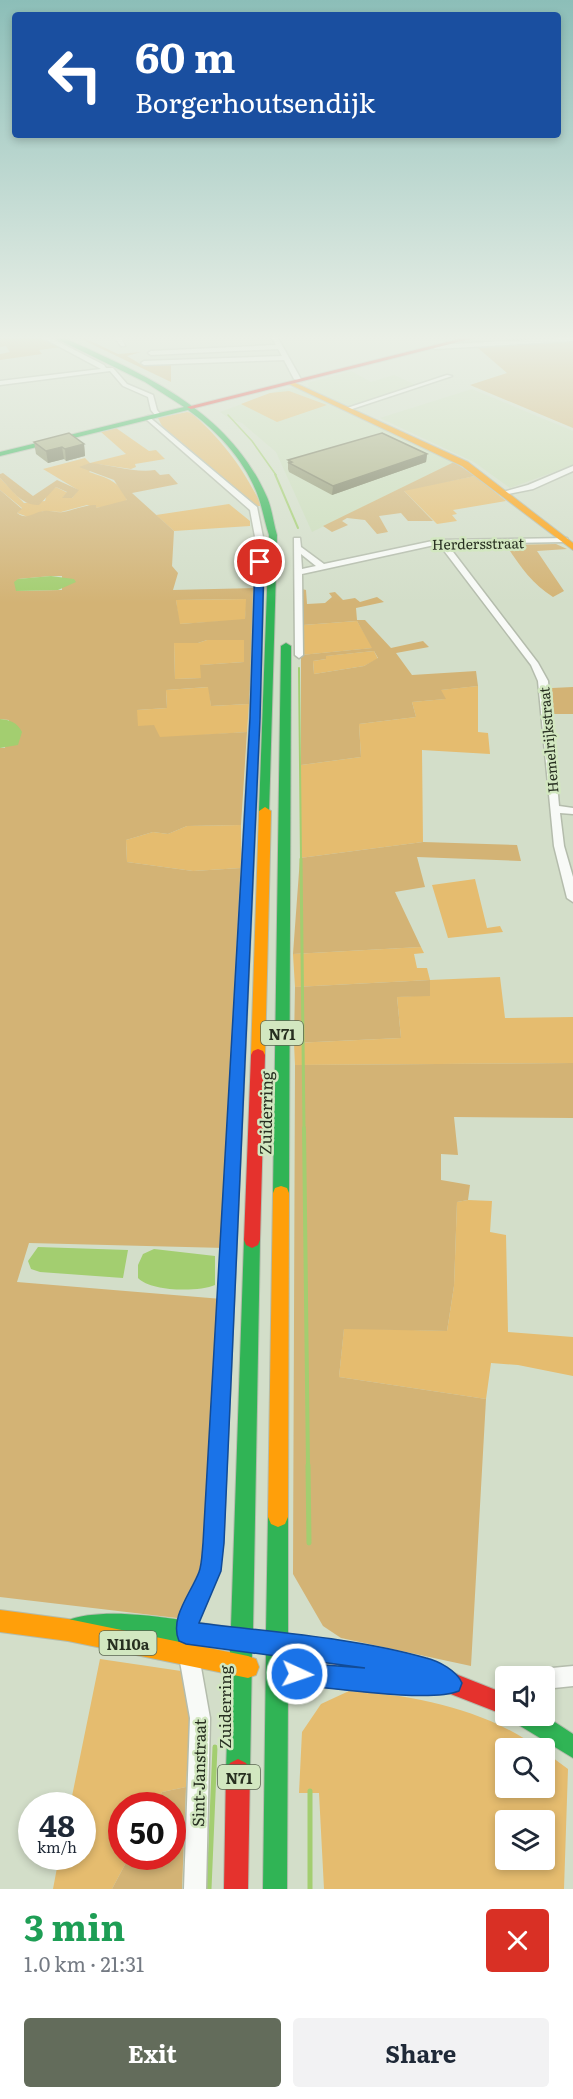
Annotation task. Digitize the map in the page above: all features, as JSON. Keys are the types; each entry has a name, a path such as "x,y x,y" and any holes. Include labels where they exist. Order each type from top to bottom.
{"main road":[{"path":"0,454 112,426"},
{"name":"Zuiderring","path":"215,426 231,443 258,483 270,518 273,548 240,1665 236,1889"},
{"name":"Zuiderring","path":"226,426 248,448 269,479 280,508 287,548 275,1889"},
{"path":"384,426 465,464 569,543"},
{"name":"N110a","path":"0,1621 68,1630 100,1639 188,1643 241,1638 278,1644"},
{"name":"N110a","path":"68,1630 109,1623 188,1643 240,1665 277,1673"},
{"path":"278,1644 427,1669 451,1683 495,1701"},
{"path":"277,1673 358,1677 408,1683 451,1683"},
{"path":"542,1726 573,1747"}],"street":[{"name":"Sint-Janstraat","path":"164,426 254,509 260,542 255,718 214,1543 210,1571 188,1620 188,1643 200,1718 195,1889"},
{"path":"503,493 530,488 573,468"},
{"name":"Herdersstraat","path":"298,572 441,542 569,543"},
{"name":"Hemelrijkstraat","path":"441,542 535,665 543,681 559,846 573,898"},
{"path":"299,655 298,544 323,567"},
{"path":"554,809 573,811"},
{"path":"555,1678 573,1676"}],"shaded area":[{"path":"162,426 205,426 223,445 247,479 262,506 255,506"},
{"path":"246,426 377,426 454,462 312,532 276,452"},
{"path":"397,426 561,426 573,431 573,465 510,488 474,462"},
{"path":"116,428 149,451 156,450 165,459 135,464 136,467 131,469 97,464 89,472 117,484 127,500 124,503 96,508 87,505 61,512 44,511 28,517 17,513 22,508 0,490 0,478 24,503 45,501 47,494 56,487 68,493 63,497 72,498 78,490 43,469 85,458 90,463 126,454 101,432"},
{"path":"454,462 475,476 404,491 433,521 408,521 401,513 379,516 388,532 377,534 365,520 347,518 342,521 348,525 332,532 323,526"},
{"path":"90,463 131,470 155,470 160,475 169,474 178,484 132,493 174,531 172,566 178,573 173,590 257,588 249,704 211,706 208,687 166,690 167,708 137,710 138,726 154,725 160,737 247,732 241,825 187,826 168,834 153,832 126,840 127,862 193,871 241,868 225,1248 29,1243 17,1282 222,1299 204,1568 194,1597 177,1618 0,1597 0,748 5,748 9,720 0,719 0,490 22,509 17,513 24,516 44,511 63,512 92,505 96,505 96,508 127,500 114,480 79,467","holes":["62,576 62,590 16,591 18,579","246,599 245,619 180,624 176,600","207,640 244,640 244,662 200,665 201,678 175,679 174,643 198,643"]},
{"path":"3,473 33,496 57,480 79,490 72,498 62,498 67,492 56,487 39,505 33,505 22,500 13,492 0,478 0,474"},
{"path":"475,476 506,501 453,510 457,514 452,515 457,521 437,524 403,490"},
{"path":"229,504 250,521 250,526 174,531 156,515"},
{"path":"556,544 567,549 537,551 564,591 553,597 532,580 506,545"},
{"path":"51,576 74,579 76,582 58,590 16,591 14,582 18,579"},
{"path":"302,589 306,590 307,604 325,603 332,597 329,593 335,592 343,600 355,598 360,602 377,597 384,602 356,608 357,620 365,620 391,648 423,641 429,647 396,653 412,675 476,671 478,686 441,690 446,699 412,702 416,717 359,724 361,757 301,765 301,655 372,648 357,621 303,625","holes":["374,651 378,658 364,666 314,674 313,661 326,659 326,656"]},
{"path":"247,599 245,620 179,624 176,600"},
{"path":"357,621 373,648 301,655 303,625"},
{"path":"207,640 244,640 244,662 201,665 202,678 175,679 174,642 198,643"},
{"path":"374,651 378,659 364,666 314,674 313,661 326,659 325,656"},
{"path":"478,686 478,732 488,733 490,754 422,750 423,842 300,858 301,765 361,757 359,724 416,717 412,702 445,699 440,690"},
{"path":"209,687 211,706 249,704 247,732 160,738 137,727 137,710 167,708 166,690"},
{"path":"573,687 573,714 554,714 552,688"},
{"path":"0,719 13,722 18,726 22,732 18,745 0,748"},
{"path":"241,825 241,868 193,871 127,862 126,840 153,832 168,834 187,826"},
{"path":"423,842 517,845 521,861 417,857 425,887 395,892 421,947 293,954 300,858"},
{"path":"475,879 487,928 500,926 503,932 448,938 432,885"},
{"path":"421,947 424,953 414,954 417,968 427,968 430,980 295,987 293,954"},
{"path":"500,977 505,1018 573,1017 573,1063 295,1065 294,1043 401,1038 397,997 430,995 430,980"},
{"path":"430,980 430,996 397,997 401,1038 294,1043 295,987"},
{"path":"573,1063 573,1118 454,1117 458,1155 441,1154 441,1180 470,1185 468,1200 457,1202 454,1286 447,1331 344,1329 339,1377 486,1399 471,1666 341,1638 323,1626 293,1574 295,1065"},
{"path":"492,1201 490,1232 506,1235 508,1332 573,1337 573,1376 518,1365 491,1363 486,1399 339,1377 344,1328 447,1331 454,1286 457,1202"},
{"path":"38,1247 128,1250 123,1278 40,1272 31,1269 28,1261"},
{"path":"154,1249 215,1256 215,1285 187,1290 144,1283 138,1278 138,1265 143,1254"},
{"path":"100,1659 181,1671 190,1720 186,1787 162,1792 108,1792 108,1870 122,1870 112,1889 53,1889 57,1870 96,1870 96,1792 73,1792"},
{"path":"349,1691 399,1696 449,1706 519,1735 524,1738 495,1738 495,1798 555,1798 555,1759 568,1769 564,1889 324,1889 319,1793 299,1793 302,1732 321,1704"},
{"path":"186,1787 186,1792 162,1792"},
{"path":"122,1870 183,1870 182,1889 112,1889"}],"building":[{"path":"69,433 84,444 46,451 34,442"},
{"path":"382,433 427,454 333,486 289,463 292,462 288,460"}],"waterway":[{"path":"238,426 276,475"},
{"path":"275,474 298,528"},
{"path":"299,668 301,861"},
{"path":"301,859 304,1130"},
{"path":"304,1128 308,1467"},
{"path":"308,1465 309,1543"},
{"path":"209,1889 215,1747"},
{"path":"310,1791 310,1889"}],"traffic: fast":[{"path":"0,454 113,426"},
{"path":"213,426 247,465 262,495 273,535 265,811"},
{"path":"281,1193 286,646"},
{"path":"238,1771 252,1240"},
{"path":"275,1889 278,1517"},
{"path":"74,1629 109,1623 277,1644"},
{"path":"277,1673 450,1683"},
{"path":"540,1726 573,1747"}],"traffic: slow":[{"path":"384,426 465,464 573,547"},
{"path":"258,1055 265,811"},
{"path":"278,1517 281,1193"},
{"path":"0,1621 68,1630 248,1667"}],"traffic: jam":[{"path":"252,1240 258,1055"},
{"path":"277,1644 427,1669 451,1683 495,1701"},
{"path":"236,1889 238,1771"}],"route":[{"path":"260,562 255,718 214,1543 210,1571 203,1591 188,1620 186,1633 241,1638 427,1669 451,1683 408,1683 358,1677 297,1674"}]}
